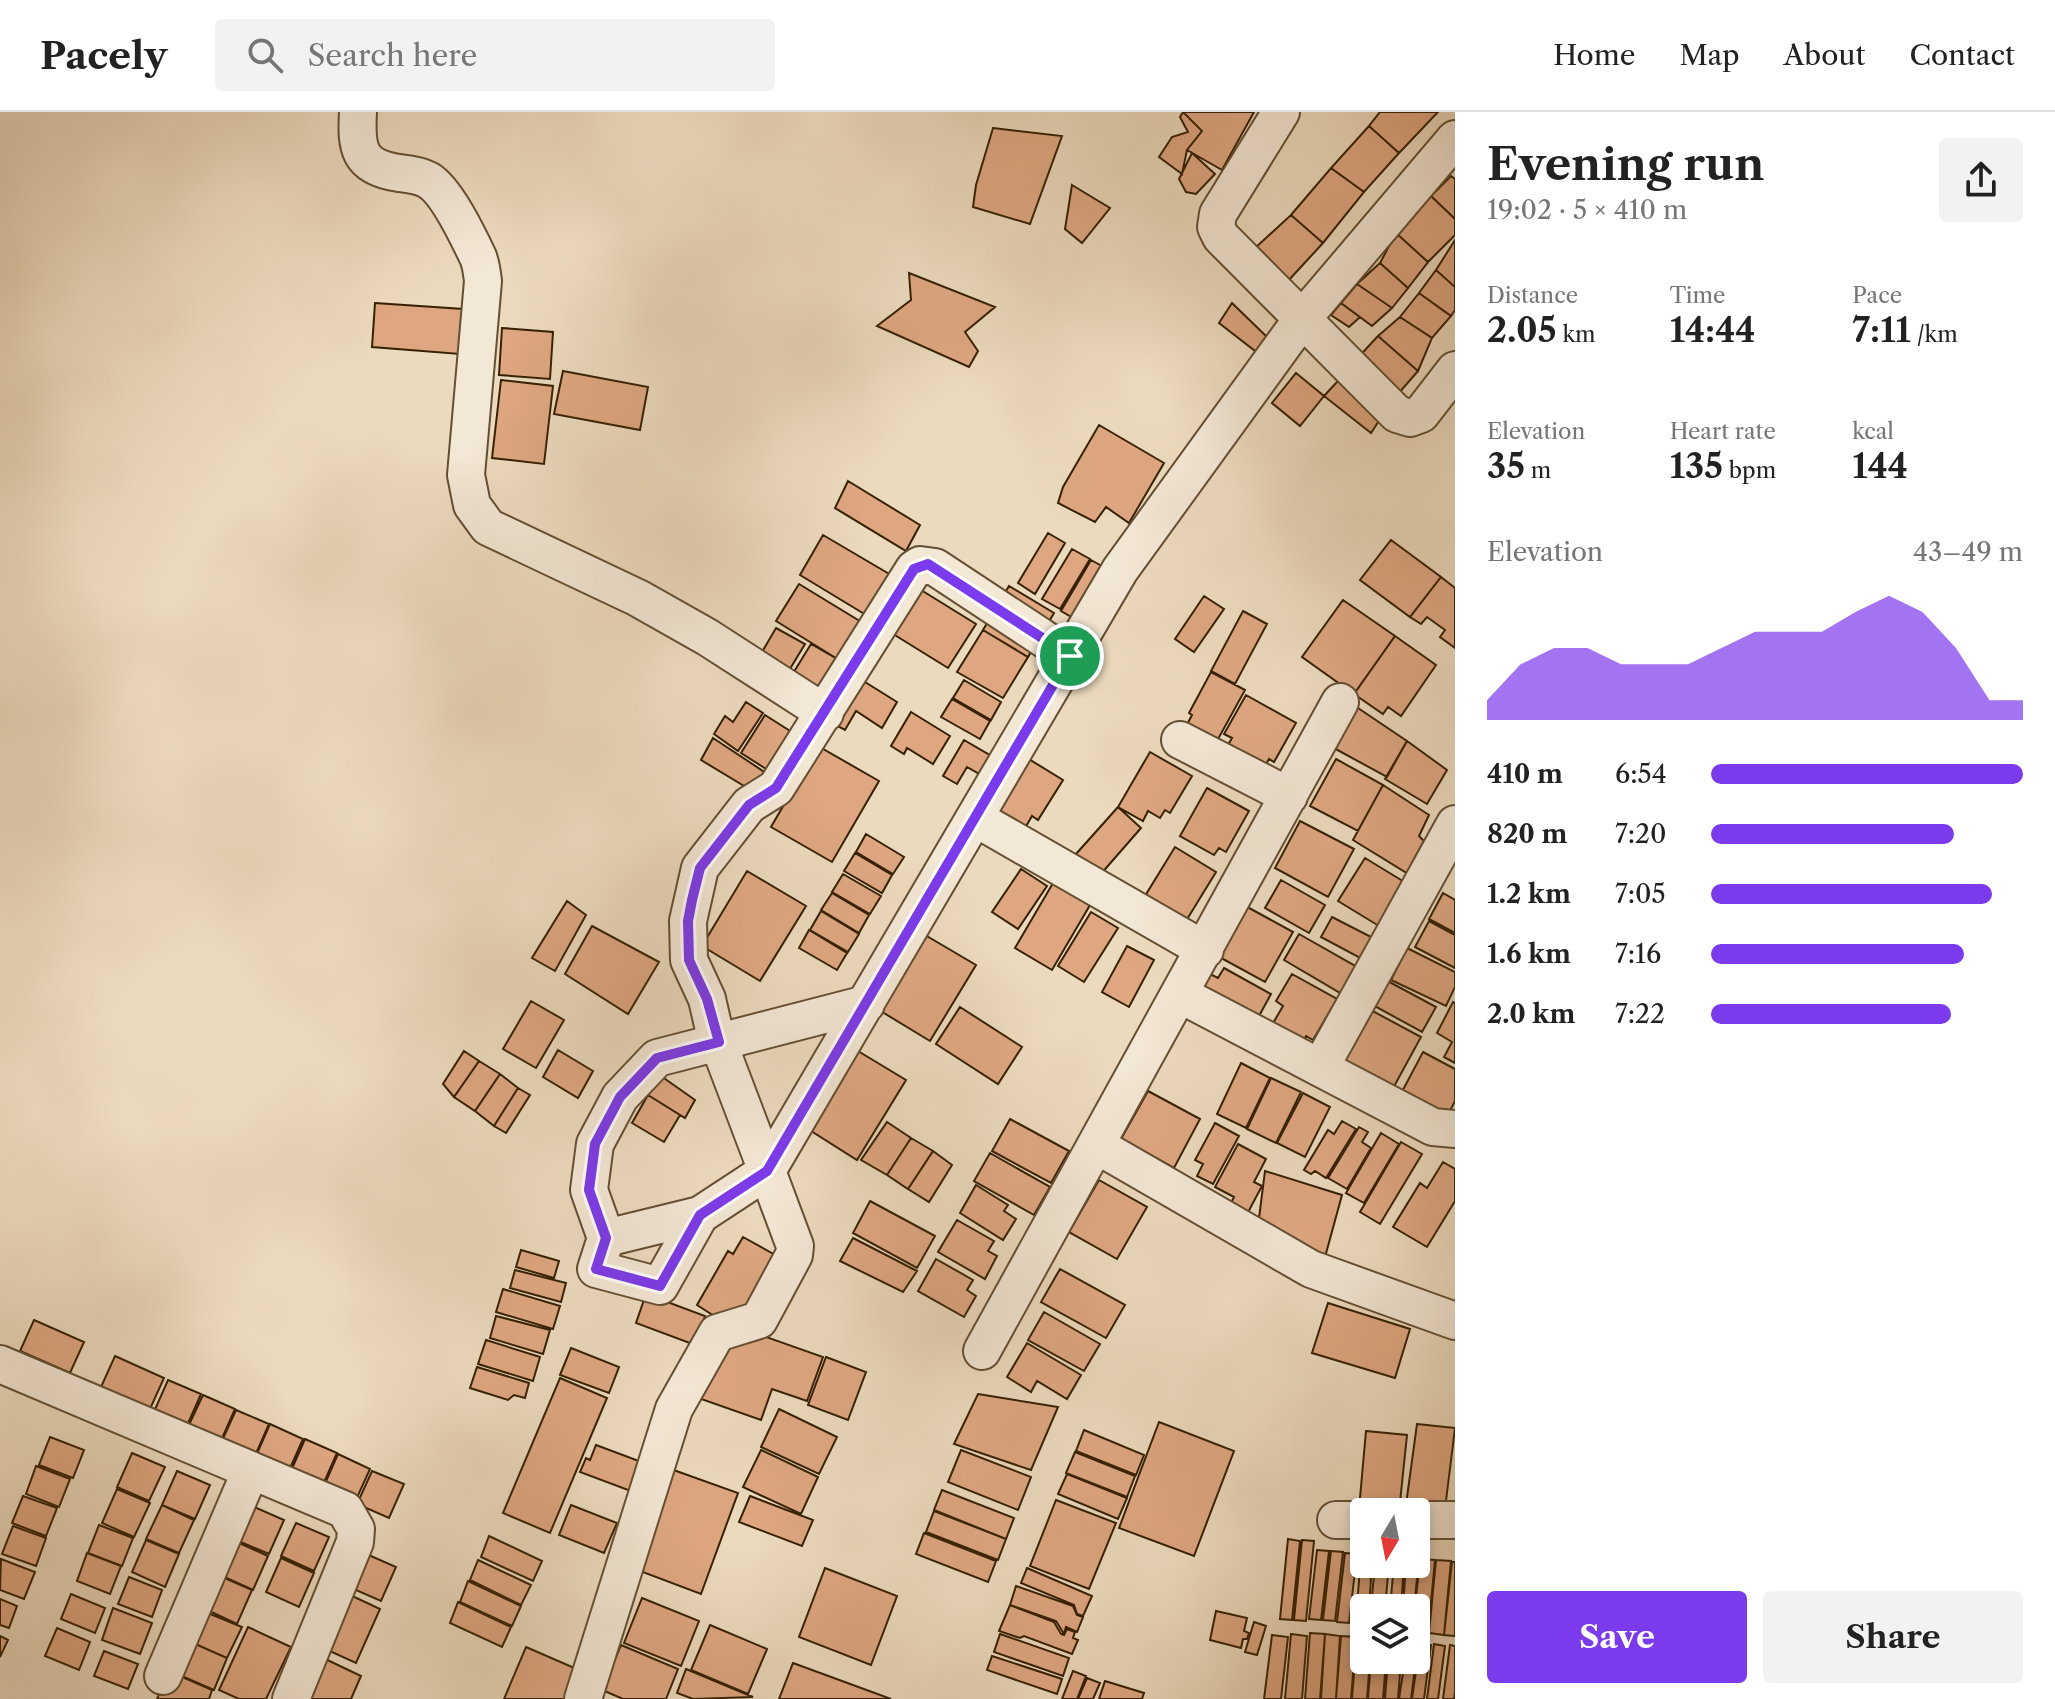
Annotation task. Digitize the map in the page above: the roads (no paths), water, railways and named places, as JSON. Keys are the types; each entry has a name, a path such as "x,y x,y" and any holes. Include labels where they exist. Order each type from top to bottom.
{"street":[{"path":"358,112 356,137 360,152 369,164 385,171 426,179 439,188 479,259 483,281 466,475 472,505 488,527 649,604 707,637 825,713"},
{"path":"1281,112 1218,214 1216,227 1221,237 1397,414 1410,418 1421,414 1455,370"},
{"path":"606,1238 700,1215 767,1171 1120,570 1302,319 1455,139"},
{"path":"583,1699 674,1409 717,1333 759,1320 794,1255 793,1238 719,1042 707,999 689,960 688,921 700,868 749,805 776,788 914,569 920,565 935,567 1070,656"},
{"path":"982,1351 1340,702"},
{"path":"1180,740 1289,796"},
{"path":"975,818 1205,950"},
{"path":"1320,1068 1455,824"},
{"path":"1181,995 1433,1127 1455,1129"},
{"path":"700,1215 660,1286 596,1269 606,1238 589,1190 595,1144 620,1097 657,1058 866,1004"},
{"path":"1096,1145 1311,1269 1455,1321"},
{"path":"4,1377 251,1470 345,1510 356,1529 355,1542 291,1699"},
{"path":"163,1676 251,1470"},
{"path":"1430,1520 1455,1520"}]}
